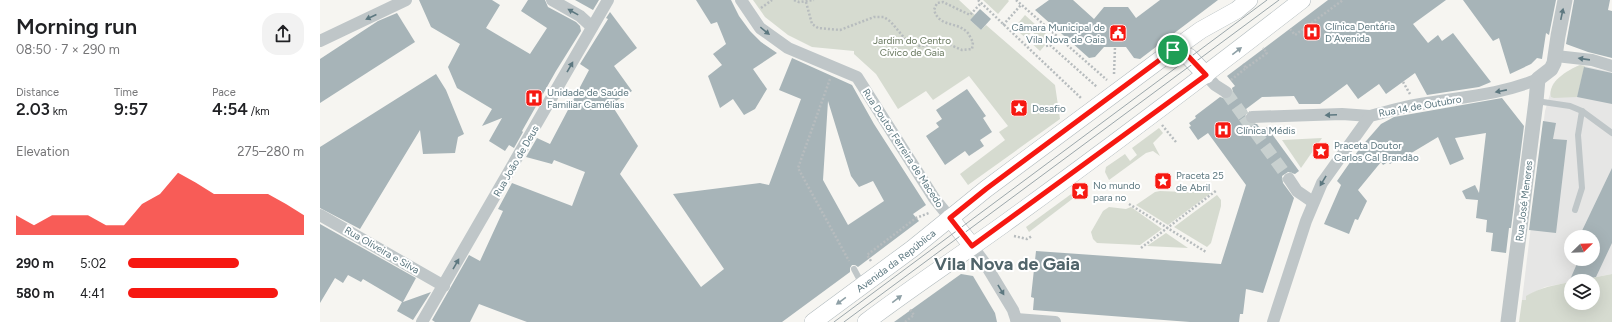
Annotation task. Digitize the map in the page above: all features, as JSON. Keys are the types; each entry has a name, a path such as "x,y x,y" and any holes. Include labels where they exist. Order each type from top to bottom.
{"main road":[{"name":"Avenida da República","path":"813,322 863,286 986,189 1173,50 1201,30 1237,10 1250,0"},
{"path":"866,322 1206,75 1302,0"},
{"path":"1173,50 1189,57 1206,75"},
{"path":"950,218 972,246"}],"street":[{"path":"320,41 406,0"},
{"path":"552,0 580,16 592,27"},
{"name":"Rua João de Deus","path":"422,322 608,0"},
{"name":"Rua Doutor Ferreira de Macedo","path":"741,0 760,28 788,48 857,77 934,198 950,218"},
{"path":"1565,0 1556,56 1592,60 1612,66"},
{"name":"Rua 14 de Outubro","path":"1273,322 1313,202 1322,183 1370,116 1416,105 1510,90 1538,79 1551,69 1556,56"},
{"path":"1206,75 1215,85 1226,92"},
{"name":"Rua José Meneres","path":"1508,322 1538,79"},
{"path":"1252,117 1342,114 1370,116"},
{"path":"1289,179 1297,192 1313,202"},
{"name":"Rua Oliveira e Silva","path":"320,215 444,286"},
{"path":"972,246 984,262 1013,310 1017,320 1055,322"}],"lane":[{"path":"1536,101 1570,106 1582,111 1612,133"},
{"path":"1575,210 1582,188 1578,135 1582,111"},
{"path":"854,269 863,286"}],"path":[{"path":"794,0 806,2 814,0"},
{"path":"978,0 1084,101"},
{"path":"1016,0 1109,82"},
{"path":"1288,26 1295,35 1343,0"},
{"path":"806,2 812,24 818,28 840,30 874,18 884,17 891,22 906,40 920,46 946,43 962,50 972,49 973,42 966,31 942,22 936,16 934,10 937,3 943,2 970,15 981,4"},
{"path":"1003,25 1021,5"},
{"path":"1046,46 1050,45 1099,89"},
{"path":"1226,80 1230,80 1267,53 1262,46"},
{"path":"1114,79 1115,47"},
{"path":"1241,62 1246,68"},
{"path":"831,75 798,168 854,269"},
{"path":"1163,126 1176,142"},
{"path":"1140,248 1217,190"},
{"path":"1129,204 1206,252"},
{"path":"869,258 867,255 916,218 929,213"},
{"path":"1010,233 1013,236 1027,239 1032,236"},
{"path":"905,322 914,315 908,306"}],"shaded area":[{"path":"1580,65 1612,72 1612,274 1600,276 1600,274 1564,274 1564,283 1545,287 1527,296 1526,300 1522,300 1545,111 1553,84 1573,68"}],"green space":[{"name":"Jardim do Centro Cívico de Gaia","path":"753,0 959,0 975,15 970,20 981,30 986,25 1055,85 1060,119 968,185 960,174 1005,140 999,132 1008,126 969,76 933,100 926,91 898,109 876,74 854,54 854,51 812,47 788,35 765,17"},
{"path":"983,0 1008,0 1009,1 998,14"},
{"path":"1025,15 1037,26 1026,38 1014,28"},
{"path":"1039,28 1051,38 1040,51 1028,40"},
{"path":"1580,65 1585,66 1577,97 1551,97 1552,86 1555,82 1564,73"},
{"path":"1159,128 1163,133 1153,143 1160,156 1153,151 1146,153 1109,180 1105,172 1106,167 1125,154 1130,161 1137,155 1132,148"},
{"path":"1322,138 1301,168 1282,140"},
{"path":"1078,189 1084,190 1029,232 1026,227"},
{"path":"1155,192 1211,193 1168,225 1136,205"},
{"path":"1217,195 1221,200 1221,206 1211,243 1207,247 1174,227"},
{"path":"1109,207 1126,209 1131,207 1162,229 1140,245 1097,243 1093,239 1091,232 1103,211"},
{"path":"1166,233 1188,248 1147,246"},
{"path":"1612,274 1612,322 1519,322 1522,300 1526,300 1526,296 1537,290 1564,284 1564,310 1600,310 1600,276"}],"building":[{"path":"419,0 492,0 500,5 486,28 530,54 547,28 521,11 528,0 545,0 548,7 576,22 580,26 581,31 556,71 514,148 509,145 505,151 489,141 502,118 482,126 492,109 457,88 448,67 460,44 431,27"},
{"path":"575,0 599,0 593,10"},
{"path":"696,0 731,0 739,16 750,31 761,42 777,53 753,69 767,89 755,109 744,115 733,99 720,108 708,76 722,65 713,54 726,44 717,22 711,24"},
{"name":"Câmara Municipal de Vila Nova de Gaia","path":"1049,0 1073,0 1094,19 1104,7 1128,7 1136,18 1160,0 1218,0 1140,59 1134,58 1126,47 1104,47 1095,57 1089,58 1035,10"},
{"path":"1328,0 1446,0 1413,24 1428,43 1438,35 1442,41 1453,33 1491,82 1479,87 1427,95 1415,73 1386,94 1379,84 1358,99 1347,84 1320,104 1299,104 1294,96 1262,97 1246,109 1246,121 1249,124 1257,124 1262,131 1267,127 1299,171 1295,174 1288,172 1282,176 1283,183 1294,198 1263,293 1246,289 1243,314 1240,314 1239,322 1190,322 1033,310 1034,298 1031,297 1036,251 1221,264 1246,185 1208,133 1198,140 1189,127 1191,126 1189,123 1196,118 1195,116 1220,97 1226,99 1232,96 1232,88 1235,86 1227,76"},
{"path":"1463,0 1556,0 1549,35 1546,33 1542,59 1537,58 1531,64 1510,74 1499,38 1493,41"},
{"path":"1574,0 1610,0 1608,10 1612,11 1612,58 1588,52 1566,44"},
{"path":"980,9 991,19 981,30 970,20"},
{"path":"610,12 637,48 614,66 632,91 611,104 638,146 620,174 701,287 724,269 673,194 760,183 769,185 801,99 779,90 792,58 852,85 874,124 926,205 913,214 919,221 858,267 852,265 850,272 782,322 527,322 479,304 470,322 435,322 432,320 469,255 480,261 503,211 498,209 512,183 572,206 585,172 554,160 552,164 526,157 537,138 550,144 589,70 580,64 608,19 606,18","holes":["828,101 851,176 859,187 873,181 884,201 848,225 823,180"]},
{"path":"397,13 415,42 320,103 320,59 378,21"},
{"path":"1584,67 1612,73 1612,104 1577,97"},
{"path":"436,74 446,90 464,134 458,137 455,153 423,154 420,130 360,229 320,208 320,147"},
{"path":"967,89 986,116 983,118 992,132 980,140 984,146 969,156 965,151 945,165 926,136 939,127 936,123 942,119 936,110"},
{"path":"1502,98 1524,126 1511,228 1509,228 1506,253 1491,251 1493,233 1486,232 1487,220 1476,218 1478,200 1466,199 1462,191 1475,185 1479,193 1486,133 1455,138 1464,159 1450,165 1438,137 1398,161 1397,159 1390,164 1388,162 1383,165 1381,162 1358,190 1367,201 1358,220 1355,219 1349,234 1324,224 1341,185 1337,181 1360,148 1381,124 1394,117"},
{"path":"1543,121 1556,123 1553,139 1567,140 1556,233 1529,230"},
{"path":"1612,168 1612,243 1597,274 1572,274 1576,266 1600,266 1600,230 1582,230"},
{"path":"320,224 416,278 403,302 431,292 413,320 397,311 402,302 363,279 361,282 348,275 343,283 335,278 320,303"},
{"path":"961,274 973,276 995,313 997,322 894,322"}],"tunnel":[{"path":"1226,92 1244,117 1250,117"},
{"path":"1244,117 1289,179"}],"tram line":[{"path":"834,322 1267,0"},
{"path":"844,322 1279,0"}],"place":[{"name":"Clínica Dentária D'Avenida","path":"1312,32"},
{"name":"Câmara Municipal de Vila Nova de Gaia","path":"1118,33"},
{"name":"Unidade de Saúde Familiar Camélias","path":"534,98"},
{"name":"Desafio","path":"1019,108"},
{"name":"Clínica Médis","path":"1223,130"},
{"name":"Praceta Doutor Carlos Cal Brandão","path":"1321,151"},
{"name":"Praceta 25 de Abril","path":"1163,181"},
{"name":"No mundo para no","path":"1080,191"}],"district":[{"name":"Vila Nova de Gaia","path":"1007,264"}],"route":[{"path":"1173,50 1189,57 1206,75 1179,93 1084,165 972,246 950,218 986,189 1173,50"}]}
